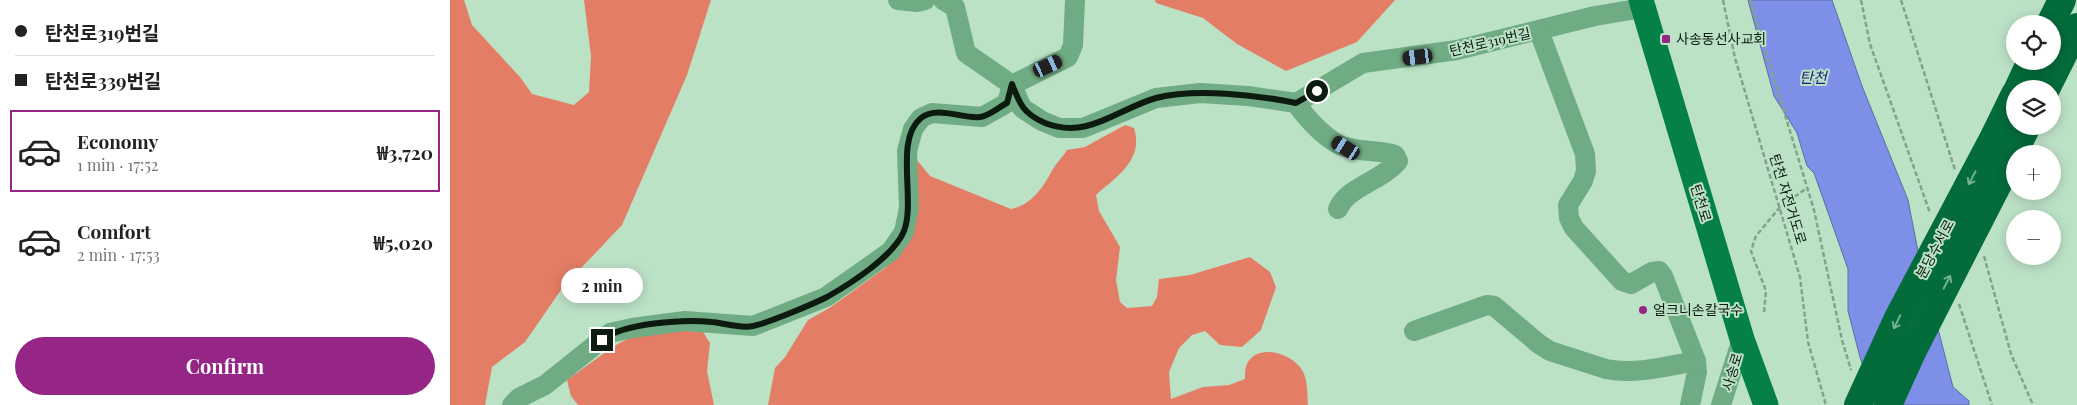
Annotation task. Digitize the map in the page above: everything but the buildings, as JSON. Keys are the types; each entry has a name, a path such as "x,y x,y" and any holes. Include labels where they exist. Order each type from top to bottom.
{"highway":[{"path":"2054,15 2062,0"},
{"path":"2050,80 2077,27"},
{"name":"분당수서로","path":"1858,405 1898,318 2006,112"},
{"name":"분당수서로","path":"1888,405 1913,350 2022,135"}],"main road":[{"name":"탄천로","path":"1642,4 1742,338 1766,405"}],"street":[{"path":"898,0 917,2 925,0"},
{"path":"944,0 955,7 966,53 1012,84 1022,108 1042,121 1059,128 1083,128 1156,98 1200,94 1248,96 1296,103 1307,120 1346,148 1384,151 1395,155 1398,161 1393,168 1342,200 1338,209"},
{"path":"512,405 520,398 545,385 610,333 685,321 753,326 826,297 891,251 904,232 909,208 907,151 913,129 921,118 932,112 982,117 1007,103 1012,84 1068,57 1073,44 1075,0"},
{"name":"탄천로319번길","path":"1296,103 1363,63 1457,50 1642,4"},
{"path":"1539,31 1585,154 1586,171 1584,181 1568,205 1569,218 1574,228 1622,281 1632,284 1652,272 1659,271 1663,276 1689,338 1696,361 1697,372 1690,405"},
{"path":"1414,330 1487,305 1500,310 1539,344 1550,351 1606,369 1663,368 1696,361"},
{"name":"사송로","path":"1721,405 1742,338"}],"path":[{"name":"탄천 자전거도로","path":"1724,0 1735,58 1800,277 1808,342 1826,405"},
{"path":"1750,0 1807,188 1842,340 1853,377"},
{"path":"1861,0 1870,44 1931,215"},
{"path":"1764,312 1766,291 1751,250 1756,236 1780,207 1807,188"},
{"path":"1958,299 1992,405"}],"shaded area":[{"path":"450,0 464,0 472,25 520,77 532,94 574,105 589,92 591,56 584,0 711,0 687,75 622,225 563,287 525,342 492,367 485,405 450,405"},
{"path":"1155,0 1395,0 1357,42 1286,71 1237,44 1203,18 1156,3"},
{"path":"1125,125 1134,128 1136,139 1132,158 1120,174 1096,195 1099,211 1120,247 1116,280 1120,302 1127,308 1152,306 1157,297 1159,279 1190,275 1250,257 1270,272 1276,287 1261,330 1242,347 1220,345 1205,331 1192,335 1179,348 1169,372 1171,399 1203,387 1229,385 1245,379 1246,366 1252,357 1268,352 1286,356 1300,367 1306,381 1308,405 768,405 775,368 785,357 808,320 831,307 885,268 908,243 917,160 930,176 1011,209 1025,204 1036,194 1067,150 1085,147"},
{"path":"675,330 703,332 710,343 707,371 714,405 578,405 571,396 567,380 614,346 637,334"}],"water":[{"name":"탄천","path":"1748,0 1832,0 1862,86 1908,200 1918,251 1953,387 1969,401 1969,405 1876,405 1860,357 1848,311 1848,269 1814,173 1807,166 1797,133 1774,96"}],"place":[{"name":"사송동선사교회","path":"1666,39"},
{"name":"얼크니손칼국수","path":"1643,310"}],"route":[{"path":"602,340 610,333 685,321 753,326 826,297 871,267 891,251 904,232 909,208 907,151 913,129 921,118 932,112 982,117 1007,103 1012,84 1022,108 1042,121 1059,128 1083,128 1131,110 1156,98 1223,94 1296,103 1317,91"}]}
